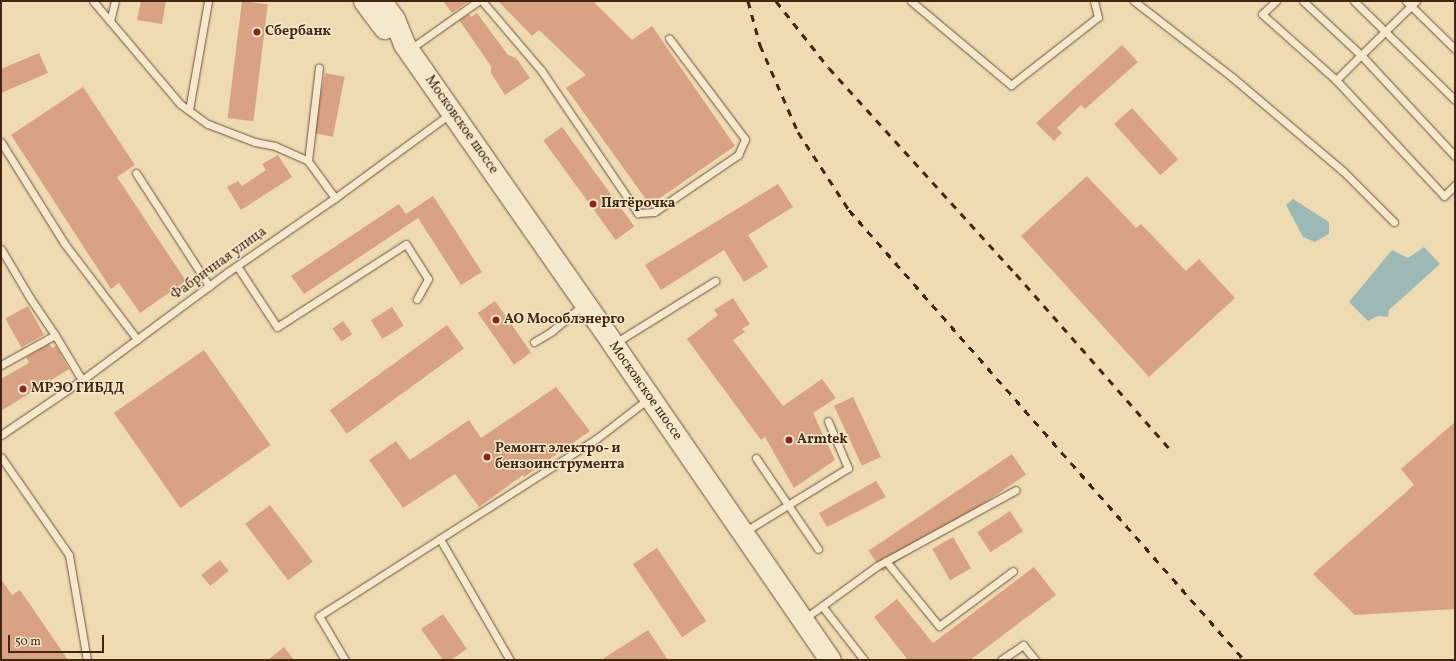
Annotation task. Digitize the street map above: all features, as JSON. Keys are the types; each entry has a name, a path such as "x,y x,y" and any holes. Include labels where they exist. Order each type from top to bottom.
{"main road":[{"name":"Московское шоссе","path":"364,1 384,29 408,46"},
{"name":"Московское шоссе","path":"381,1 394,20 408,46 452,112 830,660"}],"lane":[{"path":"93,1 180,104 208,124 255,142 275,146 308,161 335,198"},
{"path":"110,21 115,1"},
{"path":"189,110 208,1"},
{"path":"408,46 478,1"},
{"path":"482,1 542,70 638,213 654,212 738,155 745,139 669,38"},
{"path":"911,1 1011,86 1098,17 1094,1"},
{"path":"1134,1 1232,77 1343,171 1394,222"},
{"path":"1276,1 1262,14 1336,80 1444,196 1455,185"},
{"path":"1303,1 1361,55 1455,156"},
{"path":"1354,1 1455,100"},
{"path":"1336,80 1386,32 1411,3 1455,49"},
{"path":"308,161 319,68"},
{"name":"Фабричная улица","path":"1,436 82,380 209,286 335,198 452,112"},
{"path":"1,142 64,243 137,339"},
{"path":"136,173 209,286"},
{"path":"237,266 277,327 406,244 428,279 417,299"},
{"path":"1,249 82,380"},
{"path":"613,344 715,281"},
{"path":"534,342 552,331 585,304"},
{"path":"1,364 55,335"},
{"path":"346,660 319,616 596,439 650,398"},
{"path":"743,533 848,468 828,421"},
{"path":"1,458 69,555 87,660"},
{"path":"756,458 818,549"},
{"path":"802,620 886,561 1016,490"},
{"path":"440,539 510,660"},
{"path":"886,561 939,626 1013,571"},
{"path":"822,606 864,660"},
{"path":"1001,660 1023,645 1035,660"}],"water":[{"path":"1293,199 1329,222 1329,234 1315,242 1303,237 1286,205"},
{"path":"1424,247 1440,264 1389,310 1388,317 1378,316 1368,321 1349,302 1392,250 1408,258"}],"building":[{"path":"141,1 166,1 162,24 137,20"},
{"path":"242,1 268,4 253,121 228,118"},
{"path":"443,1 469,1 452,13"},
{"path":"498,1 593,1 632,40 652,26 735,146 650,205 566,88 586,75 539,30 532,36"},
{"path":"477,13 508,55 516,58 530,78 505,95 491,73 491,66 459,20 469,14 471,17"},
{"path":"1122,45 1138,62 1085,109 1081,105 1057,128 1062,133 1054,141 1036,123"},
{"path":"39,53 48,73 1,93 1,69"},
{"path":"325,73 345,77 333,137 313,133"},
{"path":"83,87 135,165 117,177 186,281 140,313 119,283 111,289 11,135"},
{"path":"1132,108 1178,159 1160,175 1114,124"},
{"path":"562,127 634,227 616,240 543,141"},
{"path":"278,155 292,177 241,210 227,187 238,181 242,186 266,170 262,164"},
{"path":"1087,176 1136,228 1141,224 1186,271 1199,259 1235,298 1149,377 1021,236"},
{"path":"778,184 793,207 748,235 768,267 744,282 724,250 661,290 645,265"},
{"path":"433,196 482,272 461,285 418,218 304,294 291,276 399,204 406,214"},
{"path":"733,298 750,324 742,329 745,332 733,340 783,406 822,379 836,398 813,413 835,460 794,488 765,437 761,440 687,339 718,315 714,310"},
{"path":"495,301 531,353 514,365 478,313"},
{"path":"28,306 44,335 21,347 5,319"},
{"path":"392,307 404,326 382,339 371,320"},
{"path":"343,321 352,334 342,342 332,328"},
{"path":"447,325 464,348 347,434 330,410"},
{"path":"49,344 52,348 56,346 69,369 1,411 1,379 29,363 26,357"},
{"path":"204,350 271,445 180,508 114,413"},
{"path":"556,387 590,431 524,477 523,475 479,507 455,474 403,508 369,460 396,441 410,460 469,420 481,438"},
{"path":"853,397 881,457 862,466 834,406"},
{"path":"1455,422 1455,609 1355,615 1313,574 1414,485 1401,469"},
{"path":"1012,454 1026,475 883,571 869,551"},
{"path":"876,481 886,497 827,527 819,513"},
{"path":"270,505 313,562 288,580 245,524"},
{"path":"1010,511 1023,531 990,552 977,532"},
{"path":"953,537 971,568 950,580 932,549"},
{"path":"657,548 706,621 682,637 633,564"},
{"path":"220,560 229,571 210,586 201,575"},
{"path":"1034,567 1056,595 970,660 908,660 874,617 897,599 933,643"},
{"path":"1,579 12,595 20,590 68,660 1,660"},
{"path":"443,614 467,649 451,660 443,660 421,629"},
{"path":"648,630 668,660 601,660"},
{"path":"284,647 294,660 268,660"}],"railway":[{"path":"748,1 760,45 798,132 849,210 1244,660"},
{"path":"776,1 829,68 1016,274 1173,453"}],"place":[{"name":"Сбербанк","path":"257,32"},
{"name":"Пятёрочка","path":"593,204"},
{"name":"АО Мособлэнерго","path":"496,320"},
{"name":"МРЭО ГИБДД","path":"23,389"},
{"name":"Armtek","path":"789,440"},
{"name":"Ремонт электро- и бензоинструмента","path":"487,457"}]}
